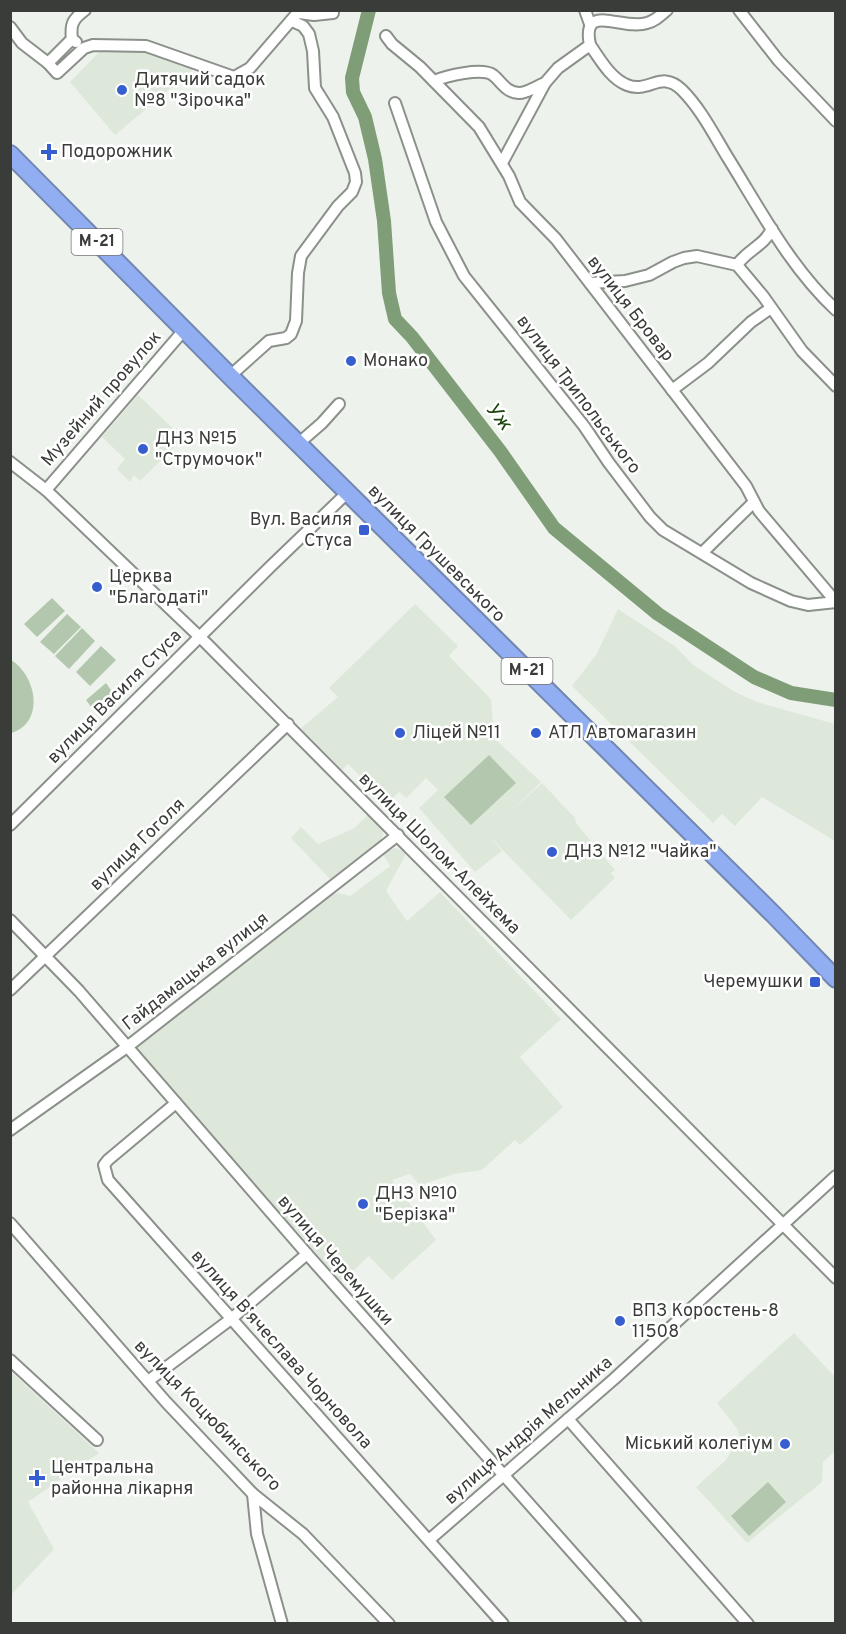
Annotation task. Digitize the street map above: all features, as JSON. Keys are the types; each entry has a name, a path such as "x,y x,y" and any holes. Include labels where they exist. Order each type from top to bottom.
{"highway":[{"name":"вулиця Грушевського","path":"10,154 836,979"}],"street":[{"path":"84,48 72,39 70,27 73,20 85,10"},
{"path":"585,10 590,24 588,33 590,45 611,74 628,86 638,88 664,80 675,84 683,91 703,116 802,275 836,310"},
{"path":"590,24 601,20 646,24 667,10"},
{"path":"739,10 778,60 836,121"},
{"path":"10,27 22,42 57,73 84,48 93,45 146,46 234,77 250,68 297,15 333,13"},
{"path":"230,376 269,340 286,338 291,334 296,321 301,256 338,206 352,192 356,182 355,173 333,117 315,88 313,51 309,34 297,15"},
{"path":"48,63 72,39"},
{"name":"вулиця Бровар","path":"389,40 420,67 479,127 502,163 520,202 556,239 746,486 759,511 836,602"},
{"path":"502,163 545,83 558,68 590,45"},
{"path":"434,81 447,76 478,71 493,75 508,90 519,93 545,83"},
{"name":"вулиця Трипольського","path":"395,103 435,222 464,276 584,426 650,517 663,530 751,583 791,601 808,605 836,602"},
{"path":"736,265 744,255 768,238 772,229"},
{"path":"590,283 626,281 649,275 684,258 697,256 736,265 802,351 836,386"},
{"path":"672,390 708,363 751,322 771,308"},
{"name":"Музейний провулок","path":"46,490 184,330"},
{"path":"298,443 322,423 339,404"},
{"name":"вулиця Шолом-Алейхема","path":"10,462 46,490 200,637 836,1278"},
{"name":"вулиця Василя Стуса","path":"10,825 347,493"},
{"path":"702,553 754,502"},
{"name":"вулиця Гоголя","path":"10,990 288,724"},
{"name":"Гайдамацька вулиця","path":"10,1130 127,1047 398,835"},
{"name":"вулиця Черемушки","path":"10,920 46,956 307,1254 636,1623"},
{"name":"вулиця Вʼячеслава Чорновола","path":"176,1103 104,1165 112,1187 503,1623"},
{"name":"вулиця Андрія Мельника","path":"429,1540 568,1419 836,1176"},
{"name":"вулиця Коцюбинського","path":"10,1223 148,1381 253,1494 303,1534 389,1623"},
{"path":"148,1381 231,1319 307,1254"},
{"path":"10,1360 97,1440"},
{"path":"568,1419 748,1623"},
{"path":"253,1494 257,1534 282,1623"}],"shaded area":[{"name":"Дитячий садок №8 \"Зірочка\"","path":"103,48 158,53 196,67 115,135 70,82"},
{"name":"ДНЗ №15 \"Струмочок\"","path":"138,395 183,438 140,481 134,475 130,482 117,469 125,459 102,437"},
{"name":"Ліцей №11","path":"415,604 458,646 449,656 491,699 494,738 541,782 510,812 542,783 575,818 576,823 615,870 611,873 615,878 571,920 487,834 502,851 475,872 419,808 438,790 426,778 406,798 399,792 388,803 348,764 342,770 301,728 338,697 329,688"},
{"path":"618,609 676,647 692,664 735,692 757,702 835,724 835,841 762,797 735,826 722,814 713,823 572,686 596,655"},
{"path":"370,813 382,828 381,840 330,879 291,838 301,827 318,844 353,829"},
{"path":"395,848 407,852 386,891 407,921 440,892 561,1019 520,1057 563,1107 520,1145 515,1140 482,1170 454,1174 420,1185 410,1174 392,1180 436,1240 392,1280 369,1256 341,1282 295,1228 291,1232 135,1048 137,1043 326,897 338,893 350,896 390,866 382,853"},
{"name":"Міський колегіум","path":"794,1333 835,1377 835,1451 823,1462 822,1482 747,1543 696,1487 726,1460 739,1438 738,1430 717,1403"},
{"name":"Центральна районна лікарня","path":"10,1371 99,1453 28,1502 54,1549 11,1595"}],"green space":[{"path":"52,598 65,611 37,637 24,624"},
{"path":"67,614 81,627 54,654 40,642"},
{"path":"82,628 95,641 69,669 55,656"},
{"path":"101,646 116,660 90,686 76,672"},
{"path":"11,660 27,677 34,699 29,720 22,728 11,733"},
{"path":"106,683 115,696 95,712 86,700"},
{"path":"489,755 516,783 471,825 444,797"},
{"path":"768,1482 786,1502 749,1536 731,1516"}],"waterway":[{"name":"Уж","path":"369,10 352,78 353,92 365,117 375,159 384,221 389,293 395,319 412,337 500,451 554,528 658,614 754,677 791,693 836,700"}],"place":[{"name":"Дитячий садок №8 \"Зірочка\"","path":"122,90"},
{"name":"Подорожник","path":"49,152"},
{"name":"Монако","path":"351,361"},
{"name":"ДНЗ №15 \"Струмочок\"","path":"143,449"},
{"name":"Вул. Василя Стуса","path":"364,530"},
{"name":"Церква \"Благодаті\"","path":"97,587"},
{"name":"Ліцей №11","path":"400,733"},
{"name":"АТЛ Автомагазин","path":"536,733"},
{"name":"ДНЗ №12 \"Чайка\"","path":"552,852"},
{"name":"Черемушки","path":"815,982"},
{"name":"ДНЗ №10 \"Берізка\"","path":"363,1204"},
{"name":"ВПЗ Коростень-8 11508","path":"620,1321"},
{"name":"Міський колегіум","path":"785,1444"},
{"name":"Центральна районна лікарня","path":"37,1478"}]}
